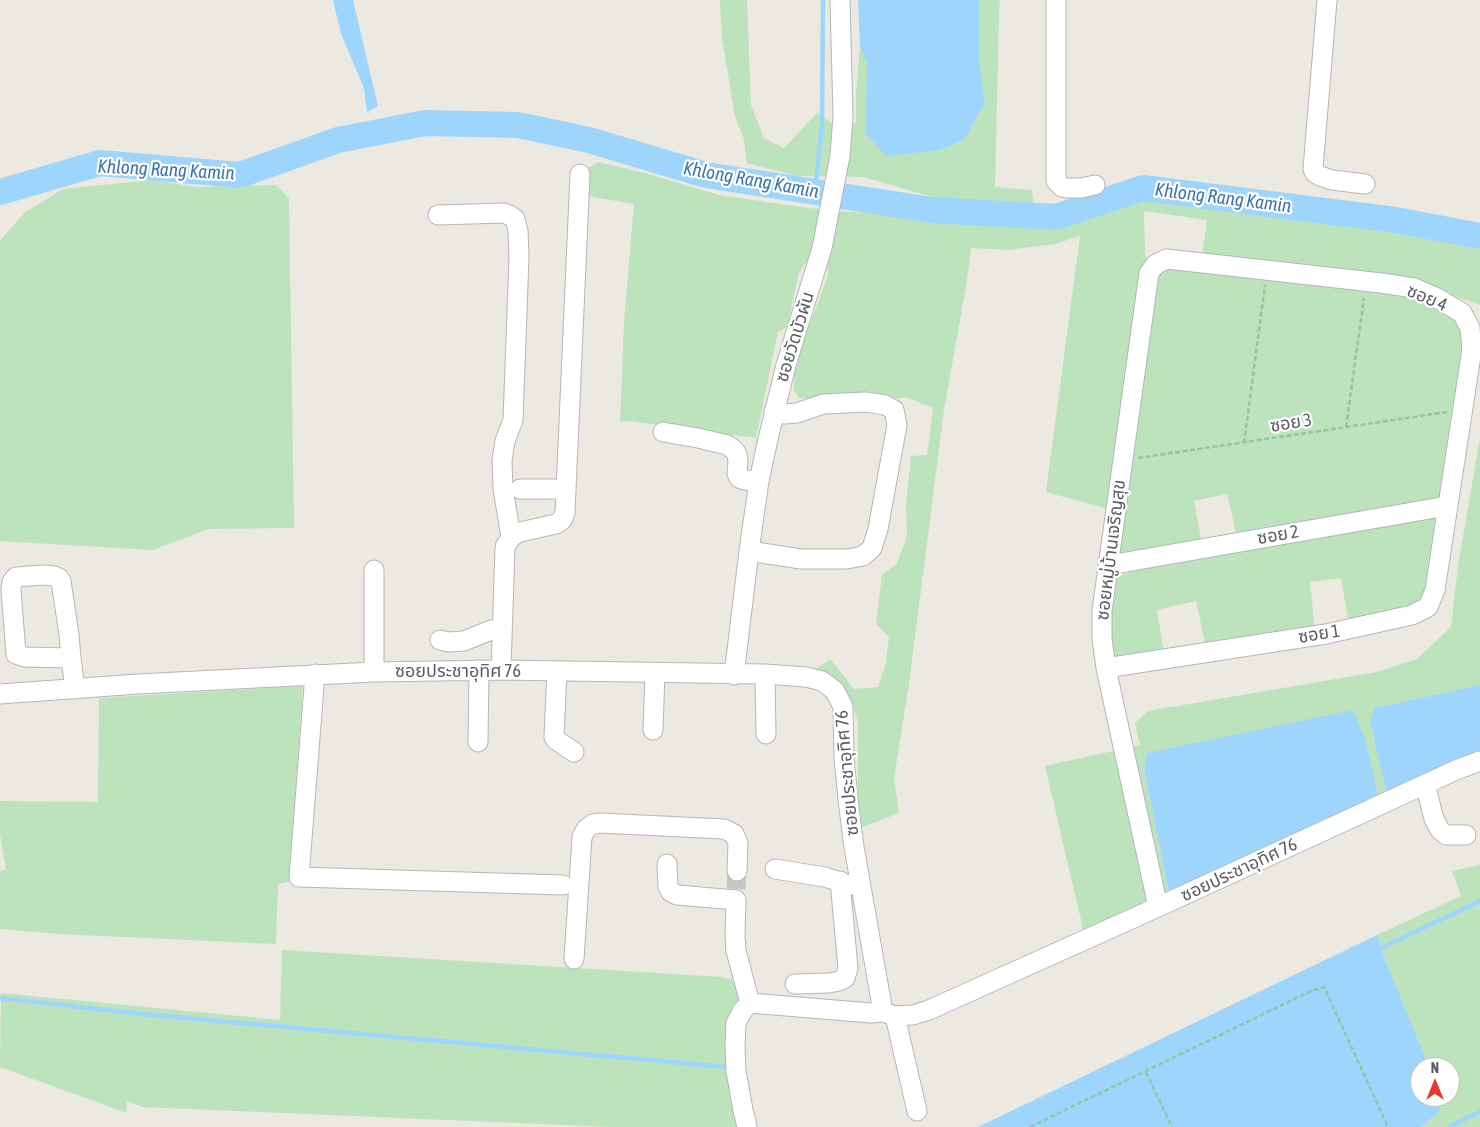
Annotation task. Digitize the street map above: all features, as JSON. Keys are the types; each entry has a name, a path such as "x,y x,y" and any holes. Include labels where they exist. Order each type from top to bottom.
{"street":[{"name":"ซอยวัดบัวผัน","path":"734,674 759,481 786,365 829,219 836,179 843,116 840,0"},
{"path":"1056,0 1056,181 1062,187 1067,188 1081,188 1094,185"},
{"path":"1327,0 1313,169 1315,174 1332,180 1365,184"},
{"path":"501,670 505,547 511,537 520,532 556,524 562,520 565,512 580,174"},
{"path":"438,215 504,213 515,219 518,231 519,257 513,420 505,441 502,461 503,489 511,537"},
{"name":"ซอย 4","path":"1166,259 1414,288 1437,298 1462,313 1470,328 1472,349 1464,410 1447,506"},
{"name":"ซอยหมู่บ้านเจริญสุข","path":"1158,907 1106,668 1102,639 1102,610 1149,273 1156,264 1166,259"},
{"path":"749,550 802,559 847,559 863,556 872,548 878,530 897,425 894,410 885,405 866,402 823,404 797,413 785,414 774,412"},
{"path":"663,432 727,445 734,449 737,454 737,474 739,478 759,481"},
{"path":"520,489 566,489"},
{"name":"ซอย 2","path":"1109,565 1447,506"},
{"name":"ซอย 1","path":"1106,668 1326,634 1412,615 1428,607 1435,590 1447,506"},
{"path":"374,570 374,672"},
{"path":"71,658 25,657 16,654 11,589 12,582 16,577 43,575 59,578 62,585 75,689"},
{"path":"440,640 449,642 464,641 491,630 502,629"},
{"path":"478,742 479,670"},
{"name":"ซอยประชาอุทิศ 76","path":"0,694 315,674 479,670 764,674 806,677 822,681 835,691 843,706 844,758 854,847 889,1014 913,1015 929,1010 1425,784 1480,761"},
{"path":"558,671 554,737 574,752"},
{"path":"653,730 655,673"},
{"path":"315,674 299,877 563,886"},
{"path":"764,674 766,734"},
{"path":"1425,784 1434,819 1440,830 1446,835 1466,835"},
{"path":"574,959 582,836 586,829 592,824 600,823 724,829 734,834 738,844 736,951 750,1003"},
{"path":"667,864 668,887 671,892 677,895 736,887"},
{"path":"775,870 825,877 862,890"},
{"path":"795,984 829,983 845,978 848,968 840,881"},
{"path":"747,1127 736,1071 735,1046 736,1023 743,1010 750,1003 889,1014 917,1111"}],"path":[{"path":"1244,442 1268,270"},
{"path":"1346,427 1366,282"},
{"name":"ซอย 3","path":"1122,461 1464,410"},
{"path":"1030,1127 1311,991 1324,987 1388,1127"},
{"path":"1146,1071 1172,1127"}],"green space":[{"path":"720,0 747,0 751,105 764,138 784,148 817,113 832,123 856,123 856,92 860,47 867,63 867,89 985,102 979,61 979,0 1000,0 995,187 1032,190 1034,209 929,196 863,177 797,176 747,163 744,139 735,117 722,38"},
{"path":"599,162 645,173 719,195 808,208 853,212 976,217 992,222 1033,224 1071,221 1143,194 1192,197 1381,223 1480,243 1480,305 1430,288 1202,257 1207,220 1144,211 1147,265 1108,509 1046,492 1080,236 1055,244 1008,250 971,248 944,410 909,684 894,778 899,813 858,829 858,721 849,698 813,671 830,659 854,689 878,687 886,663 889,637 876,624 882,574 896,565 907,537 906,504 911,456 927,455 933,408 908,398 799,398 794,390 794,367 828,275 827,263 813,257 807,261 799,272 787,327 778,332 756,438 630,421 620,422 624,323 634,204 587,196 585,169"},
{"path":"152,180 195,187 276,185 289,198 294,528 208,529 153,550 0,541 0,241 24,213 63,189"},
{"path":"1171,265 1410,292 1457,315 1466,331 1424,604 1349,625 1341,578 1310,582 1315,631 1206,648 1196,601 1157,610 1164,653 1113,663 1109,607 1114,578 1138,569 1247,551 1247,531 1236,532 1227,494 1194,501 1202,543 1116,555 1154,281 1160,270"},
{"path":"1480,438 1480,685 1374,708 1370,722 1387,795 1379,798 1366,742 1147,753 1144,768 1169,894 1084,933 1045,766 1140,745 1135,723 1148,711 1377,672 1417,659 1451,627 1458,566"},
{"path":"303,686 289,882 278,884 276,944 59,934 0,929 0,871 6,870 0,835 0,801 98,802 99,698"},
{"path":"1480,865 1480,1127 1422,1127 1440,1110 1440,1107 1460,1107 1460,1057 1425,1057 1393,981 1377,935 1461,896 1452,871"},
{"path":"282,950 722,977 740,982 737,1127 611,1127 143,1107 126,1101 127,1113 0,1067 1,993 280,1020"}],"water":[{"path":"333,0 353,0 378,106 367,112 364,88 341,34"},
{"path":"858,0 979,0 979,61 985,102 964,140 939,150 886,156 866,134 867,63 860,47"},
{"path":"1480,685 1480,755 1387,795 1370,722 1374,708"},
{"path":"1353,710 1366,742 1379,798 1169,894 1144,768 1147,753"},
{"path":"1377,935 1425,1057 1410,1057 1410,1107 1440,1107 1440,1110 1422,1127 978,1127"}],"waterway":[{"path":"815,192 822,124 823,0"},
{"name":"Khlong Rang Kamin","path":"0,192 100,163 240,175 338,140 425,123 518,125 589,140 706,175 932,210 1055,217 1143,188 1396,220 1480,236"},
{"path":"1377,950 1480,901"},
{"path":"0,998 142,1014 726,1067"},
{"path":"1449,1127 1480,1112"}],"tunnel":[{"path":"736,889 737,871"}]}
